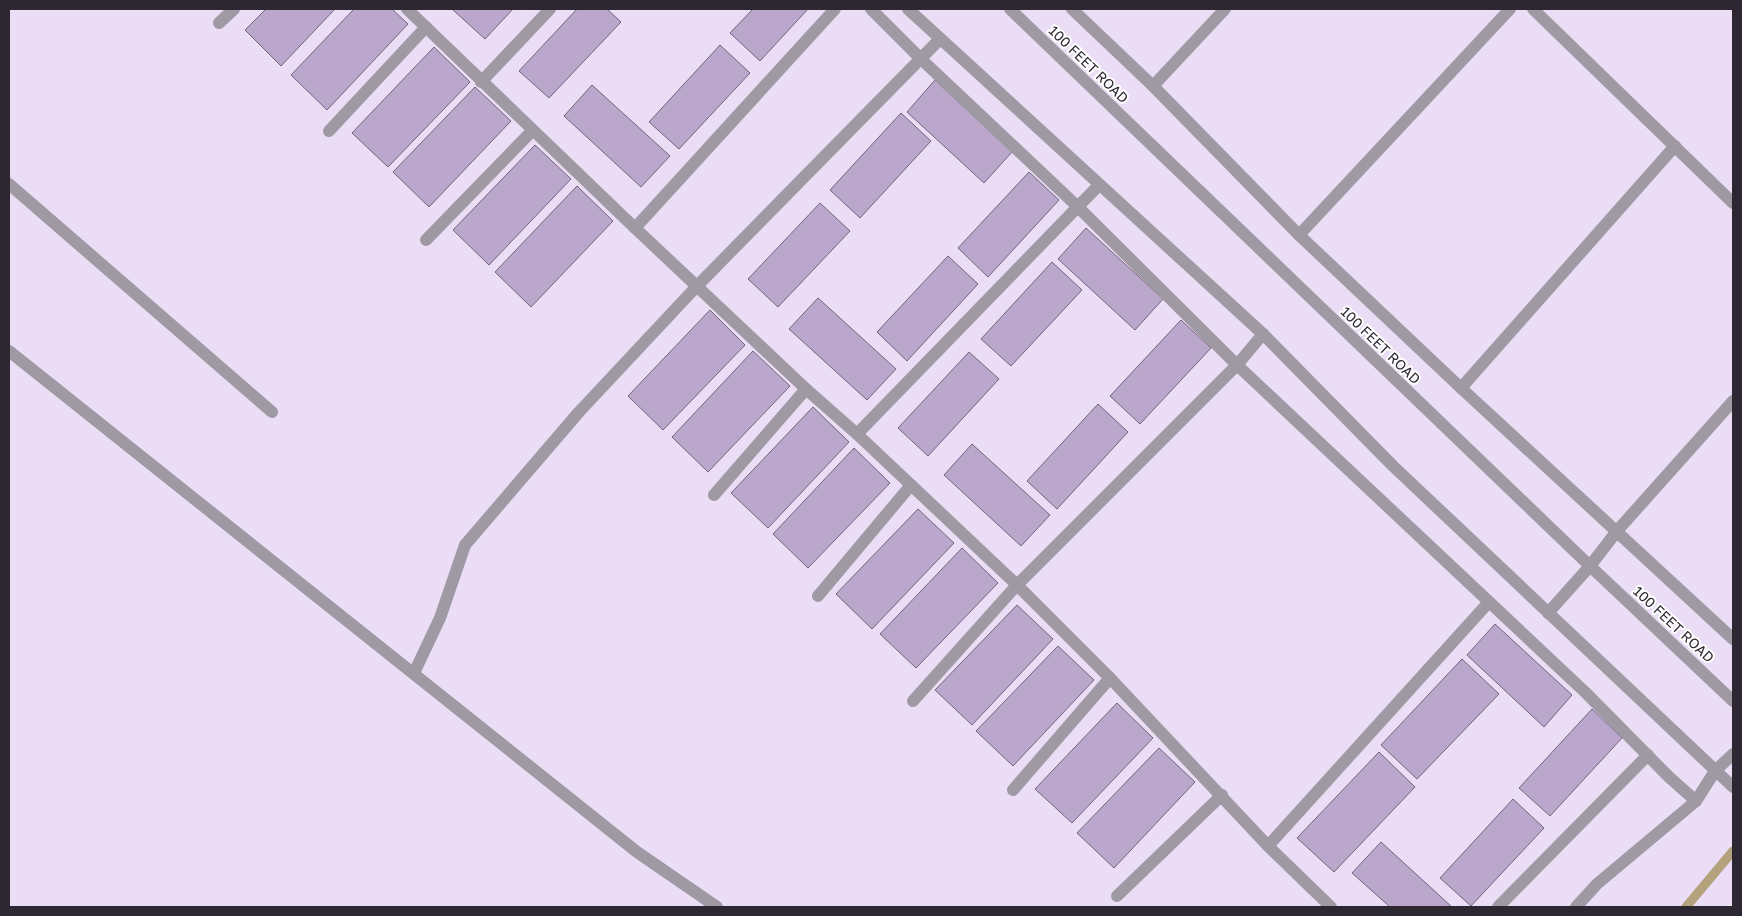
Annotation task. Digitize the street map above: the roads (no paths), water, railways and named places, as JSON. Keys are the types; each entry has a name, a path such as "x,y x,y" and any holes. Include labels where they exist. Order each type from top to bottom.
{"street":[{"path":"219,23 234,9"},
{"path":"406,9 532,131 1017,585 1110,678 1268,846 1331,907"},
{"path":"481,82 550,9"},
{"path":"635,228 835,9"},
{"path":"871,9 921,59 1078,207 1237,365 1585,692 1696,801"},
{"path":"908,9 1263,334 1393,466 1733,787"},
{"name":"100 FEET ROAD","path":"1010,9 1733,701"},
{"path":"1072,9 1153,86 1300,235 1461,388 1733,639"},
{"path":"1153,86 1225,9"},
{"path":"1300,235 1510,9"},
{"path":"1533,9 1733,204"},
{"path":"329,131 426,27"},
{"path":"414,673 440,618 465,545 579,412 697,286 940,39"},
{"path":"426,240 532,131"},
{"path":"1461,388 1675,146"},
{"path":"9,184 272,412"},
{"path":"857,434 1099,184"},
{"path":"913,701 1017,585 1237,365 1263,334"},
{"path":"9,351 637,852 716,907"},
{"path":"714,495 806,389"},
{"path":"1548,613 1590,566 1617,531 1733,401"},
{"path":"818,596 911,485"},
{"path":"1268,846 1489,602"},
{"path":"1013,790 1110,678"},
{"path":"1576,907 1597,884 1696,801 1714,770 1733,754"},
{"path":"1498,907 1648,755"},
{"path":"1117,896 1222,795"}],"waterway":[{"path":"1686,907 1733,851"}]}
